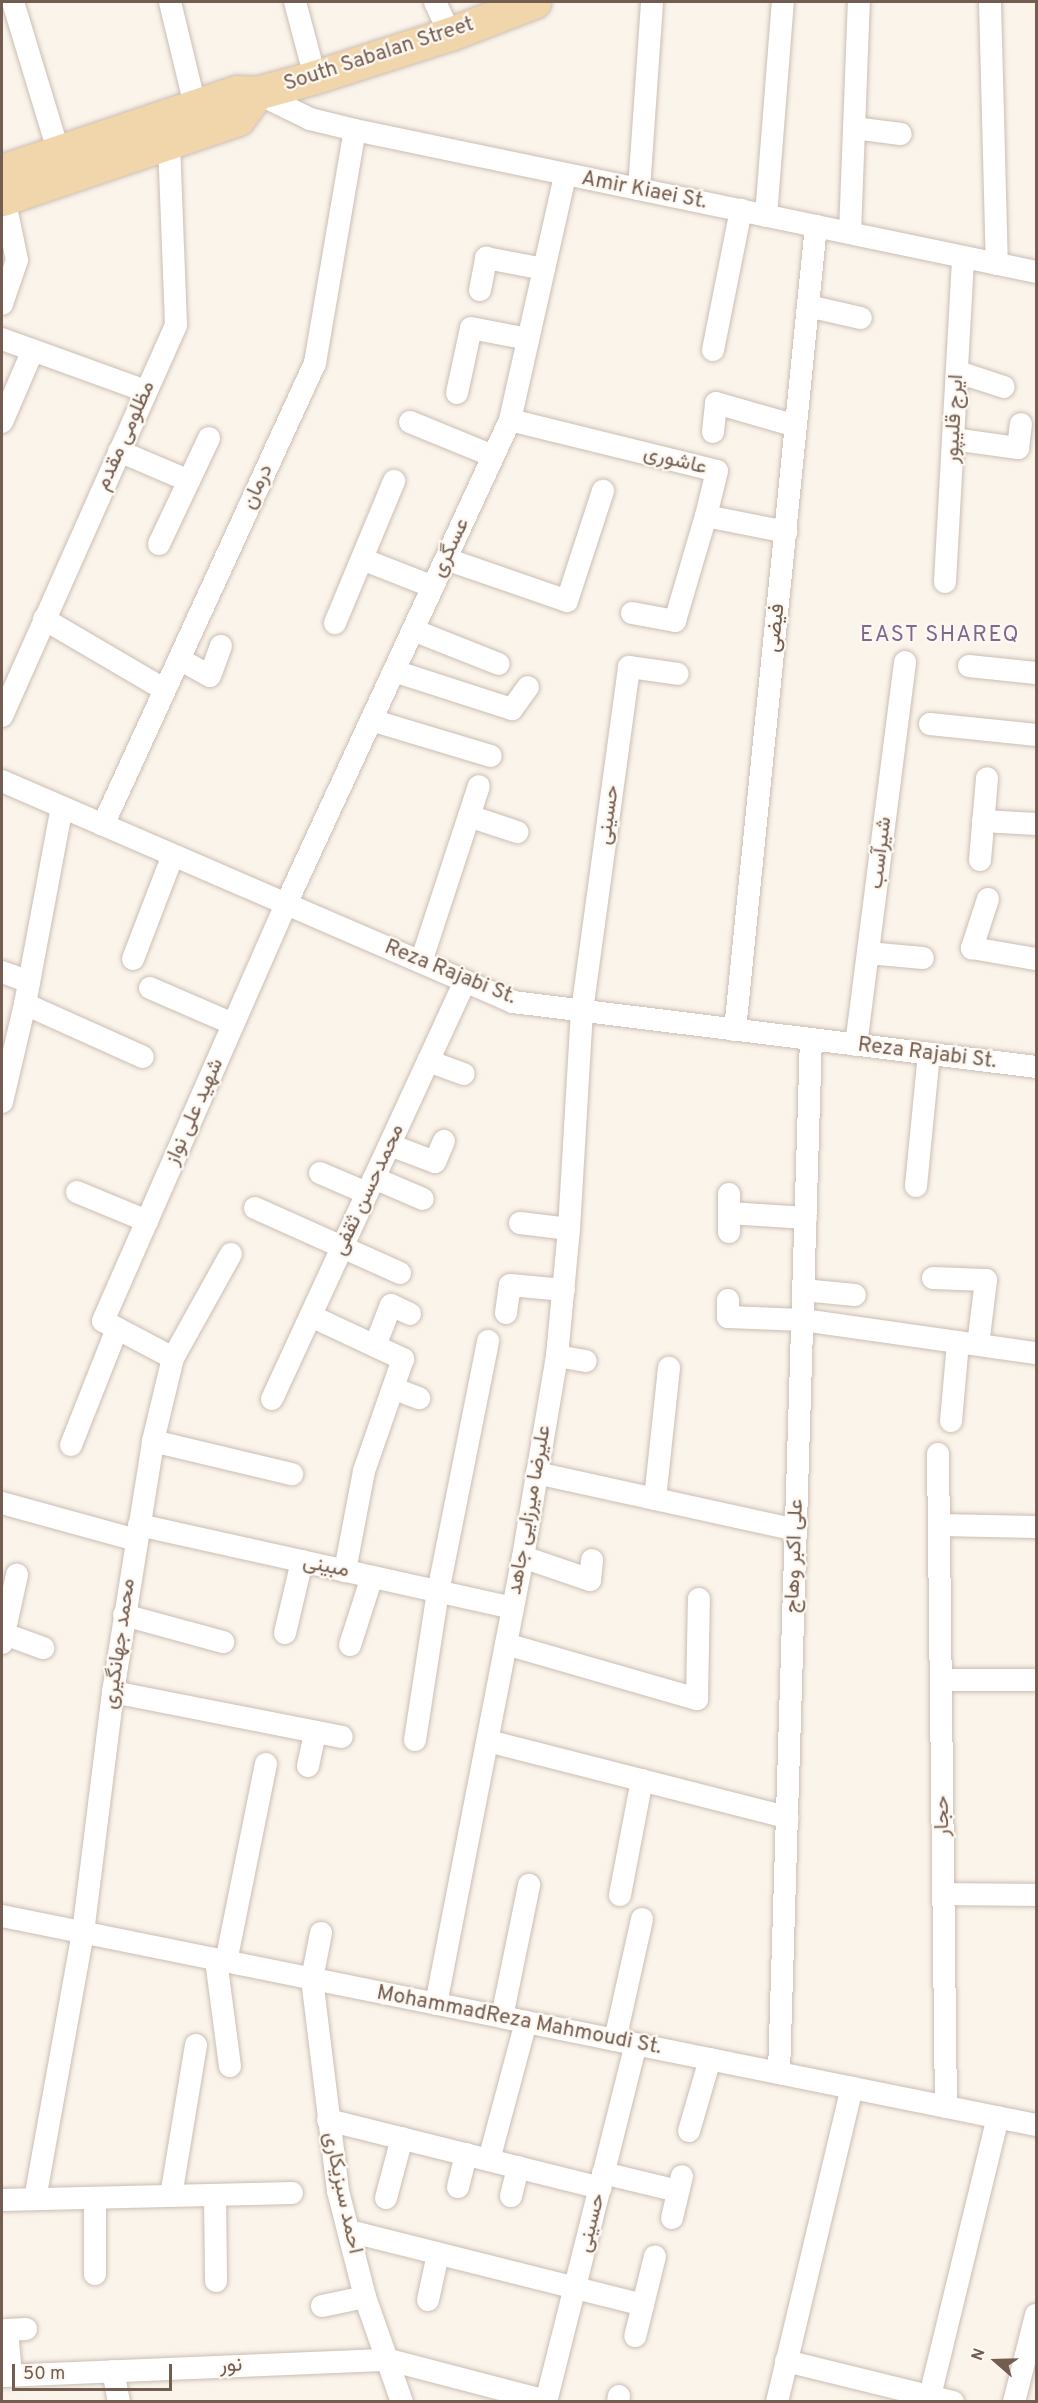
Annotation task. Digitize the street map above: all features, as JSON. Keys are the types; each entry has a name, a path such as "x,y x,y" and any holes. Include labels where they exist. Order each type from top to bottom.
{"main road":[{"name":"South Sabalan Street","path":"2,189 62,165 195,105 237,92 257,93 315,77 450,34 534,2"},
{"name":"South Sabalan Street","path":"62,165 169,141 238,119 257,93"}],"street":[{"path":"13,2 62,165"},
{"path":"170,2 195,105"},
{"path":"295,2 315,77"},
{"path":"435,2 450,34"},
{"path":"639,189 652,2"},
{"path":"766,216 783,2"},
{"path":"850,233 859,2"},
{"path":"990,2 997,264"},
{"name":"Amir Kiaei St.","path":"257,93 310,118 355,130 1036,272"},
{"path":"854,128 901,134"},
{"name":"درمان","path":"103,825 315,363 355,130"},
{"name":"مظلومی مقدم","path":"2,716 176,325 169,141"},
{"name":"عسگری","path":"286,904 510,420 565,175"},
{"path":"2,189 17,260 2,304"},
{"path":"713,350 741,210"},
{"name":"فیضی","path":"735,1030 816,226"},
{"name":"ایرج قلیپور","path":"945,582 963,257"},
{"path":"480,290 486,258 544,269"},
{"path":"808,306 861,318"},
{"path":"457,393 471,328 528,339"},
{"path":"2,339 146,391"},
{"path":"2,422 33,350"},
{"path":"958,372 1004,387"},
{"path":"713,432 716,403 796,426"},
{"name":"عاشوری","path":"510,420 717,471 706,516"},
{"path":"410,422 493,456"},
{"path":"953,439 1018,448 1021,424"},
{"path":"159,544 209,438"},
{"path":"119,452 189,481"},
{"path":"335,623 394,481"},
{"path":"446,558 567,601 603,491"},
{"path":"632,613 675,621 706,516 786,532"},
{"path":"362,559 433,587"},
{"path":"44,619 165,690"},
{"path":"413,630 499,663"},
{"path":"179,659 210,676 221,646"},
{"name":"شیرآسب","path":"856,1045 905,662"},
{"path":"969,666 1036,673"},
{"name":"حسینی","path":"582,1011 629,667 678,674"},
{"path":"394,671 512,709 528,687"},
{"path":"371,720 491,756"},
{"path":"930,724 1036,735"},
{"path":"980,860 987,778"},
{"name":"Reza Rajabi St.","path":"2,781 513,1002 1036,1067"},
{"path":"421,962 479,786"},
{"path":"2,1102 10,1029 27,993 62,807"},
{"path":"469,816 517,832"},
{"path":"983,821 1036,824"},
{"path":"133,959 173,855"},
{"path":"988,899 972,948 1036,959"},
{"name":"شهید علی نواز","path":"71,1445 147,1221 286,904"},
{"path":"868,953 922,958"},
{"path":"2,972 27,993 143,1057"},
{"name":"محمدحسن ثقفی","path":"272,1399 465,981"},
{"path":"150,988 233,1024"},
{"name":"علیرضا میرزایی جاهد","path":"436,2004 523,1557 556,1356 569,1229 582,1011"},
{"name":"علی اکبر وهاج","path":"779,2073 811,1040"},
{"path":"916,1186 929,1054"},
{"path":"428,1061 464,1074"},
{"path":"390,1145 435,1162 444,1140"},
{"path":"320,1173 423,1199"},
{"path":"77,1192 147,1221"},
{"path":"255,1208 400,1273"},
{"path":"729,1213 806,1218"},
{"path":"520,1223 569,1229"},
{"name":"محمد جهانگیری","path":"35,2199 83,1933 113,1692 153,1441 173,1358 231,1254"},
{"path":"933,1278 996,1281 968,1344 951,1421"},
{"path":"506,1313 510,1286 564,1290"},
{"path":"803,1290 855,1295"},
{"path":"728,1300 728,1317 803,1320 1036,1353"},
{"path":"375,1346 391,1305 410,1314"},
{"path":"310,1316 403,1359 395,1389 364,1471 345,1571"},
{"path":"110,1325 173,1358"},
{"path":"415,1740 438,1592 488,1341"},
{"path":"556,1356 586,1361"},
{"path":"655,1499 669,1368"},
{"path":"395,1389 419,1398"},
{"path":"153,1441 292,1474"},
{"name":"حجار","path":"938,1454 946,2107"},
{"path":"537,1473 796,1530"},
{"name":"مبینی","path":"2,1503 137,1533 302,1561 513,1608"},
{"path":"939,1525 1036,1527"},
{"path":"523,1557 590,1580 592,1560"},
{"path":"285,1633 302,1561"},
{"path":"17,1575 2,1637 43,1648"},
{"path":"350,1645 372,1577"},
{"path":"506,1644 697,1699 699,1599"},
{"path":"124,1615 223,1642"},
{"path":"941,1680 1036,1680"},
{"path":"113,1692 342,1737"},
{"path":"308,1766 315,1732"},
{"path":"488,1741 787,1817"},
{"path":"230,2066 221,1961 266,1764"},
{"path":"620,1895 642,1780"},
{"path":"502,2017 529,1885"},
{"path":"944,1894 1036,1895"},
{"name":"MohammadReza Mahmoudi St.","path":"2,1916 1036,2125"},
{"name":"حسینی","path":"546,2401 602,2180 625,2042 642,1919"},
{"name":"احمد سبزیکاری","path":"321,1933 312,1979 327,2120 365,2297 402,2402"},
{"path":"489,2160 526,2022"},
{"path":"171,2196 196,2045"},
{"path":"689,2131 710,2059"},
{"path":"777,2402 852,2088"},
{"path":"930,2396 998,2117"},
{"path":"327,2120 518,2167 602,2180 680,2183 672,2218"},
{"path":"386,2198 402,2138"},
{"path":"458,2187 466,2154"},
{"path":"511,2196 518,2167"},
{"path":"2,2200 292,2193"},
{"path":"215,2195 216,2281"},
{"path":"94,2198 95,2274"},
{"path":"349,2231 643,2305"},
{"path":"428,2300 438,2254"},
{"path":"635,2336 655,2256"},
{"path":"322,2306 365,2297"},
{"path":"1014,2402 1036,2315"},
{"path":"6,2376 7,2330 27,2330"},
{"name":"نور","path":"6,2376 389,2360 546,2401"},
{"path":"786,2361 900,2395 930,2396 953,2402"},
{"path":"113,2371 119,2402"}],"district":[{"name":"EAST SHAREQ","path":"940,636"}]}
